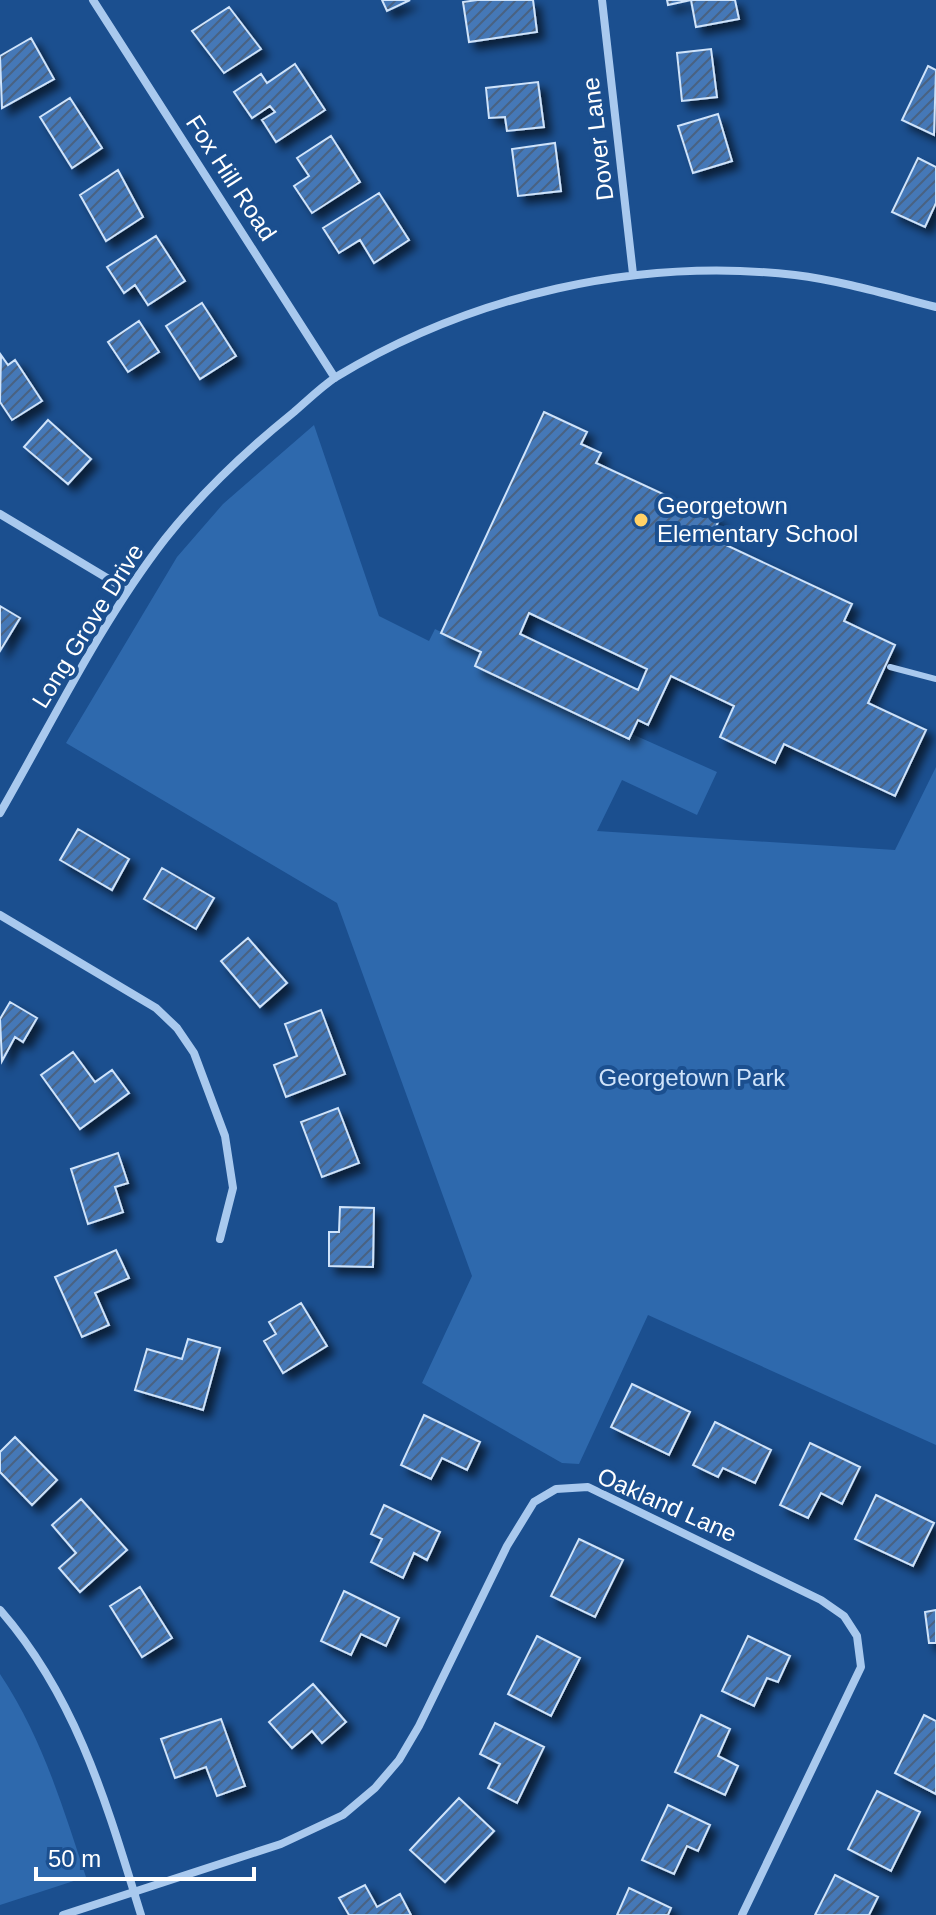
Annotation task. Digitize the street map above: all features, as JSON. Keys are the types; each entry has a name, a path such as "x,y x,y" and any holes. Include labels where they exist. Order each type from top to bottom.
{"street":[{"name":"Fox Hill Road","path":"93,0 335,378"},
{"name":"Dover Lane","path":"602,0 633,274"},
{"name":"Long Grove Drive","path":"0,813 127,590 203,494 251,446 335,378 421,335 485,309 550,290 633,274 737,271 796,276 865,288 936,307"},
{"path":"0,514 127,590"},
{"path":"0,915 156,1008 177,1028 194,1053 225,1136 233,1188 220,1239"},
{"name":"Oakland Lane","path":"63,1915 310,1833 343,1815 375,1788 399,1760 522,1519 534,1502 556,1489 588,1487 803,1590 844,1616 857,1636 861,1667 742,1915"},
{"path":"0,1610 34,1651 83,1739 141,1915"}],"lane":[{"path":"890,667 936,679"}],"green space":[{"name":"Georgetown Park","path":"314,425 379,616 429,641 435,629 481,652 475,666 629,739 632,734 717,772 697,815 622,780 597,831 895,850 936,767 936,1445 648,1315 579,1464 562,1463 422,1383 472,1276 337,903 66,743 177,557 223,504"},
{"path":"0,1674 39,1747 86,1877 0,1905"}],"building":[{"path":"382,0 410,0 387,11"},
{"path":"533,0 537,32 469,42 463,2"},
{"path":"667,0 691,0 668,5"},
{"path":"691,0 735,0 739,19 696,27"},
{"path":"229,7 261,49 224,73 192,31"},
{"path":"31,38 54,79 2,108 0,56"},
{"path":"711,49 717,97 682,101 677,53"},
{"path":"295,64 325,110 276,142 262,120 275,112 270,106 252,118 234,92 261,74 267,83"},
{"path":"928,66 936,70 934,135 902,120"},
{"path":"538,82 544,127 507,131 505,117 489,118 486,88"},
{"path":"70,98 102,148 72,168 40,117"},
{"path":"718,114 732,161 693,173 678,126"},
{"path":"331,136 360,182 312,213 294,186 309,176 297,158"},
{"path":"555,143 561,191 518,196 512,149"},
{"path":"918,158 936,167 936,203 925,227 892,212"},
{"path":"118,170 143,217 106,241 80,195"},
{"path":"379,193 409,240 374,263 360,240 339,253 323,228"},
{"path":"156,236 185,281 148,305 135,285 124,293 107,267"},
{"path":"202,303 236,356 200,379 166,326"},
{"path":"139,321 159,352 128,372 108,342"},
{"path":"1,355 8,365 15,360 42,401 12,420 0,402"},
{"path":"544,412 587,432 581,444 601,453 596,463 719,520 711,538 852,604 844,621 895,645 868,703 926,730 895,796 784,744 775,763 720,737 734,706 671,676 648,725 638,720 629,739 475,666 481,652 441,633","holes":["529,613 647,669 638,690 520,634"]},
{"path":"48,420 91,459 68,484 24,447"},
{"path":"0,606 20,618 0,651"},
{"path":"78,829 129,859 112,890 60,860"},
{"path":"162,868 214,898 196,929 144,899"},
{"path":"248,938 287,983 260,1007 221,961"},
{"path":"10,1002 37,1018 23,1042 15,1037 2,1061 0,1019"},
{"path":"321,1010 345,1074 286,1097 274,1065 297,1056 285,1024"},
{"path":"73,1052 95,1082 112,1070 129,1093 80,1129 41,1075"},
{"path":"338,1108 359,1163 322,1177 301,1122"},
{"path":"118,1153 128,1183 115,1187 123,1212 88,1224 71,1169"},
{"path":"340,1207 374,1208 373,1267 329,1266 329,1232 339,1232"},
{"path":"116,1250 129,1278 95,1293 109,1325 82,1337 55,1277"},
{"path":"301,1303 327,1346 283,1373 264,1341 276,1334 269,1322"},
{"path":"188,1339 220,1348 203,1410 135,1390 147,1349 182,1359"},
{"path":"632,1384 690,1412 669,1455 611,1427"},
{"path":"424,1415 480,1442 467,1470 442,1458 431,1479 401,1465"},
{"path":"715,1422 771,1450 755,1483 723,1468 718,1477 693,1465"},
{"path":"15,1437 57,1480 32,1505 0,1472 0,1452"},
{"path":"810,1443 860,1467 842,1504 821,1493 808,1518 780,1505"},
{"path":"876,1495 934,1523 913,1566 855,1539"},
{"path":"81,1499 127,1550 80,1592 59,1568 76,1553 52,1525"},
{"path":"384,1505 440,1532 427,1560 414,1553 403,1578 371,1562 382,1539 371,1534"},
{"path":"579,1539 623,1560 595,1617 551,1596"},
{"path":"140,1587 172,1638 142,1657 110,1606"},
{"path":"344,1591 399,1618 386,1646 361,1634 351,1655 321,1641"},
{"path":"936,1610 936,1643 929,1643 925,1612"},
{"path":"537,1636 580,1658 551,1716 508,1694"},
{"path":"748,1636 790,1656 778,1682 767,1678 754,1706 722,1691"},
{"path":"313,1684 346,1722 322,1743 312,1731 292,1748 269,1722"},
{"path":"701,1715 730,1729 718,1756 738,1766 725,1795 675,1772"},
{"path":"924,1715 936,1721 936,1794 895,1773"},
{"path":"221,1719 245,1786 217,1796 206,1767 175,1778 161,1739"},
{"path":"495,1723 544,1747 517,1803 488,1788 500,1764 480,1754"},
{"path":"877,1791 920,1812 891,1871 848,1849"},
{"path":"459,1798 494,1831 445,1882 410,1850"},
{"path":"668,1805 710,1825 698,1851 687,1846 674,1874 642,1860"},
{"path":"835,1875 878,1897 869,1915 815,1915"},
{"path":"365,1885 377,1907 400,1894 411,1915 349,1915 339,1898"},
{"path":"629,1888 671,1908 668,1915 617,1915"}],"place":[{"name":"Georgetown Elementary School","path":"641,520"}]}
